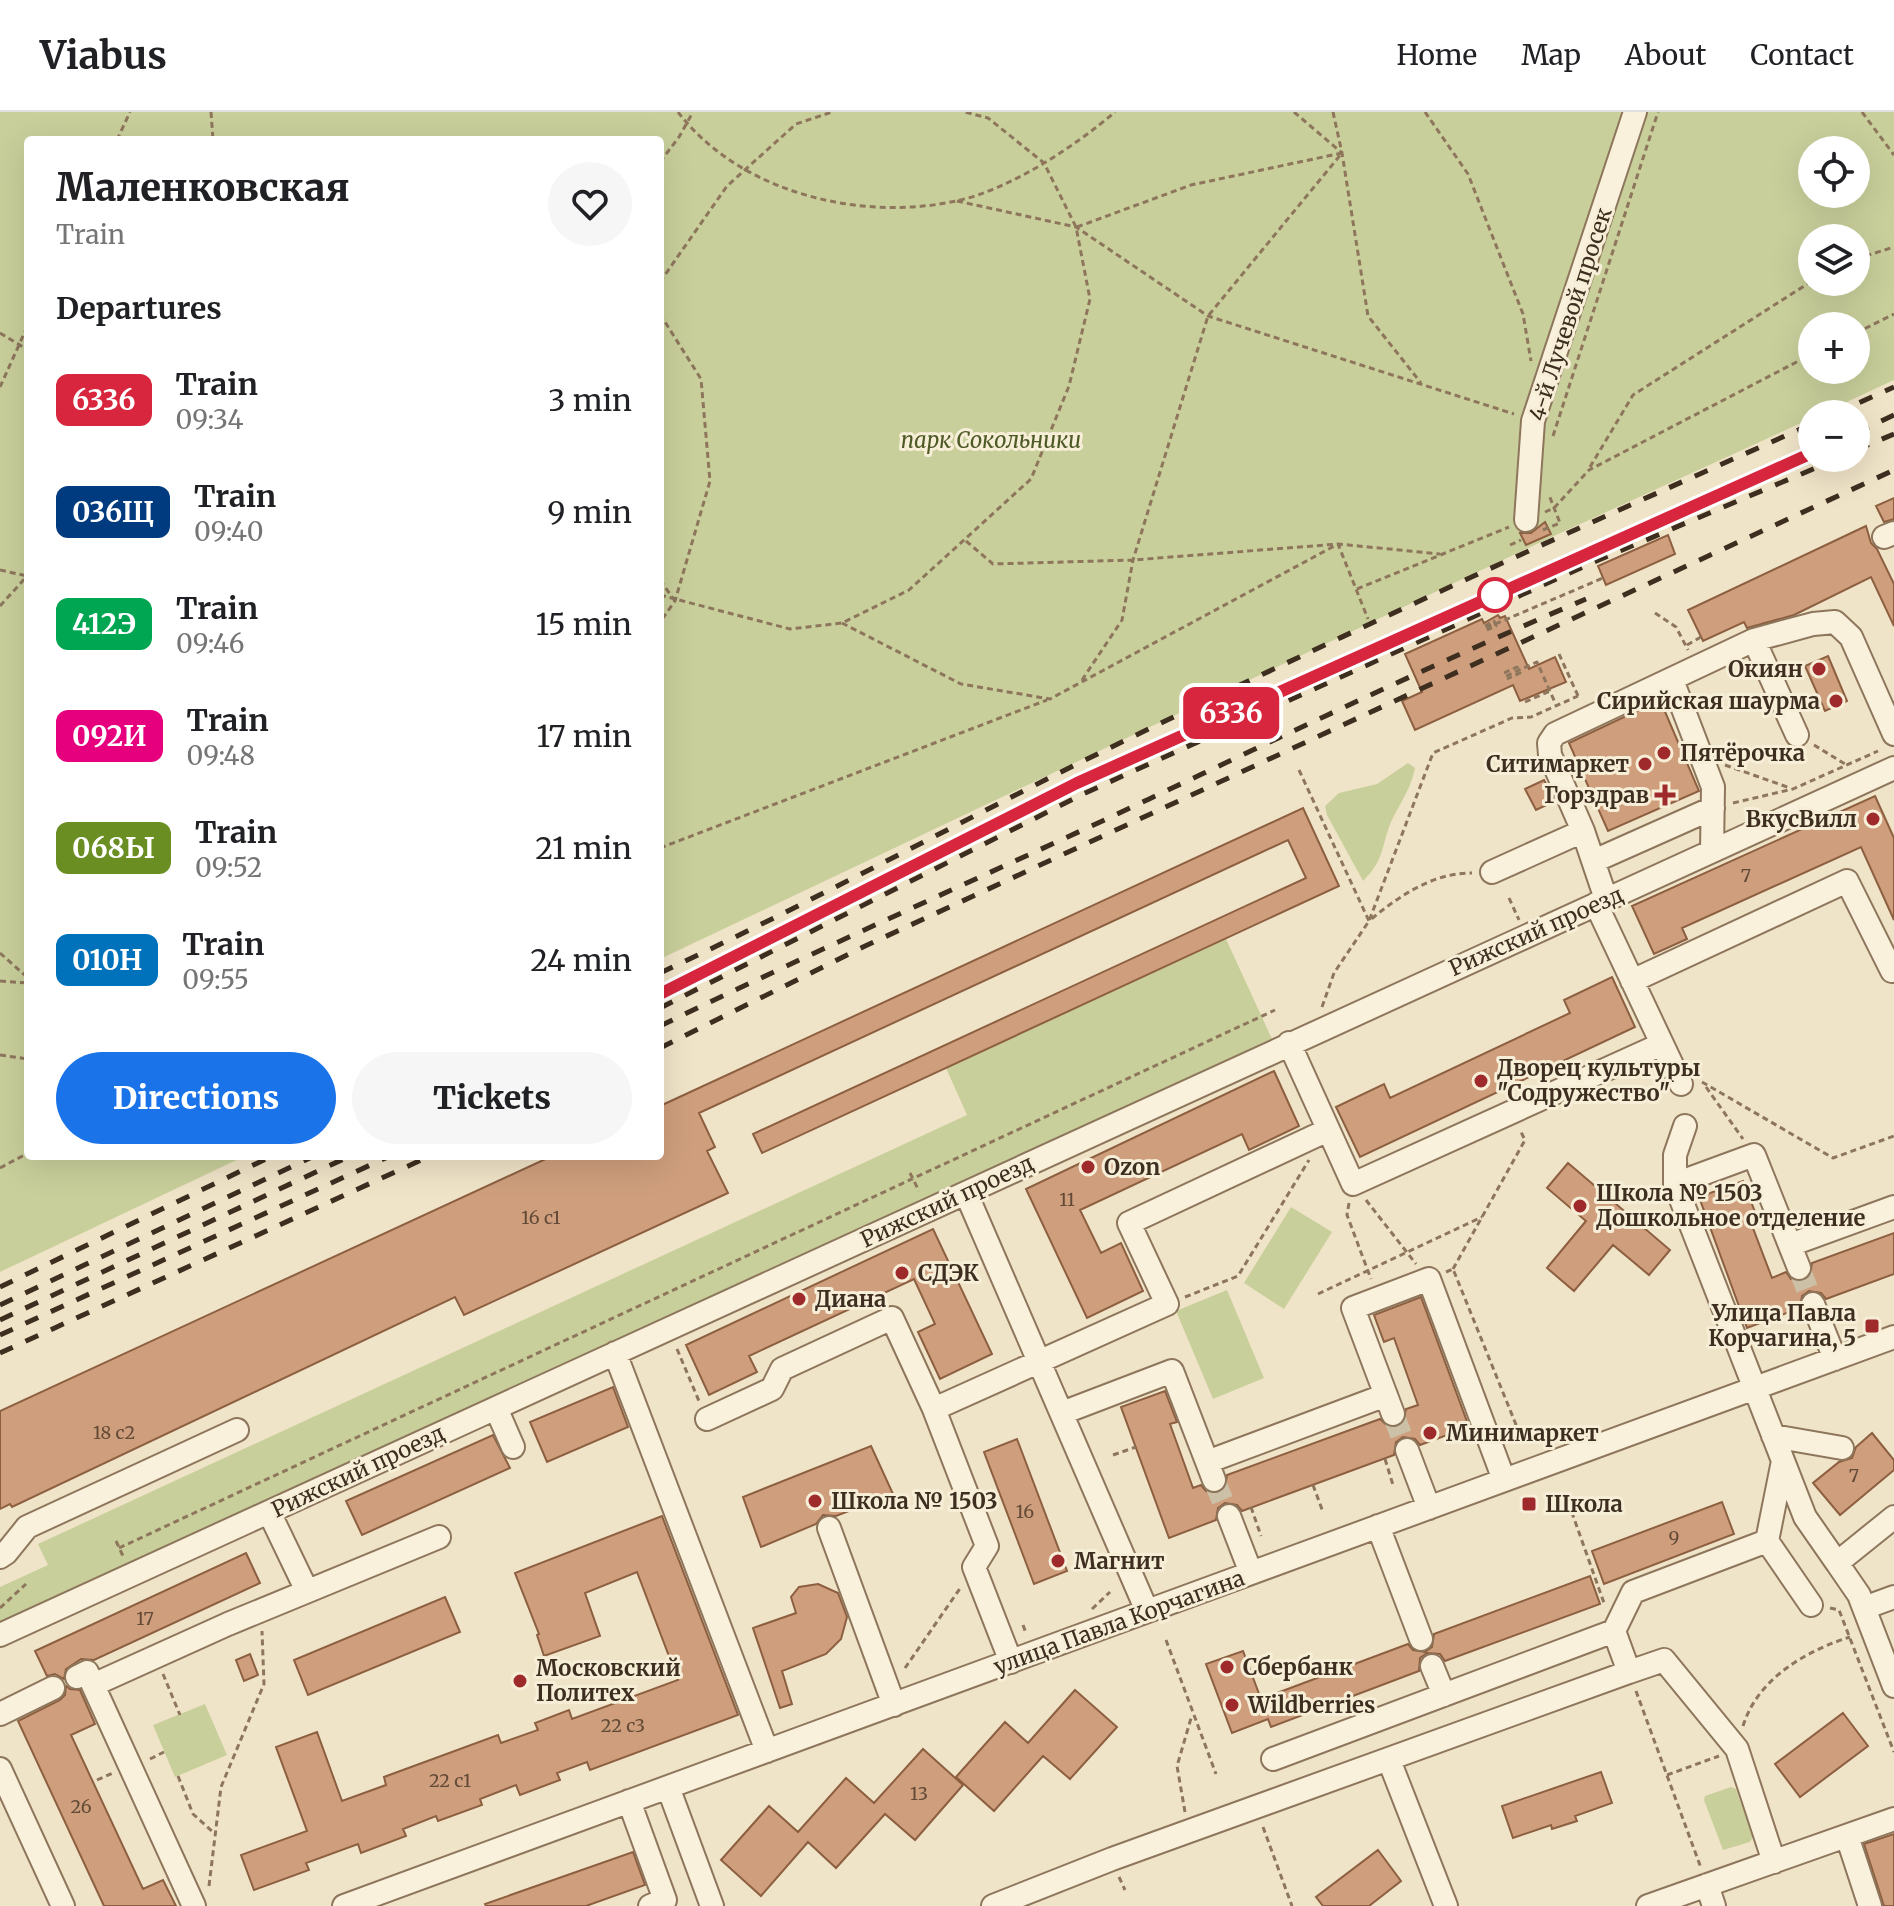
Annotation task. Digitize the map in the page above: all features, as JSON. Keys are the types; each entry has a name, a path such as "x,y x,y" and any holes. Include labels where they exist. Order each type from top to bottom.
{"street":[{"name":"4-й Лучевой просек","path":"1526,520 1533,421 1635,112"},
{"path":"1692,1080 1662,1044 1632,981 1601,901 1594,861 1550,755 1549,743 1555,734 1754,640 1813,624 1835,622 1851,637 1894,734"},
{"path":"1754,640 1797,735"},
{"path":"1672,680 1713,787 1712,850"},
{"name":"Рижский проезд","path":"0,1635 1894,768"},
{"path":"1594,861 1713,808"},
{"path":"1492,872 1583,831"},
{"path":"1632,981 1847,881 1894,970"},
{"path":"1289,1043 1353,1184 1662,1044"},
{"path":"1685,1126 1675,1155 1675,1184 1805,1517 1859,1595 1894,1686"},
{"path":"934,1409 1167,1304 1129,1223 1328,1130"},
{"path":"1675,1184 1754,1155 1799,1268"},
{"path":"966,1193 1147,1611"},
{"path":"1790,1245 1894,1207"},
{"path":"1062,1413 1172,1371 1210,1471 1390,1404 1353,1308 1429,1279 1504,1480"},
{"path":"1813,1304 1835,1359"},
{"path":"707,1419 772,1389 782,1369 892,1318 934,1409 987,1546 974,1567 1011,1662"},
{"name":"улица Павла Корчагина","path":"344,1906 1894,1337"},
{"path":"615,1353 767,1751"},
{"path":"496,1408 513,1447"},
{"path":"0,1557 27,1527 237,1430"},
{"path":"1773,1436 1842,1448"},
{"path":"1407,1450 1429,1508"},
{"path":"1783,1461 1767,1541 1811,1605"},
{"path":"269,1512 307,1591"},
{"path":"1229,1516 1251,1573"},
{"path":"1837,1563 1894,1517"},
{"path":"1378,1526 1421,1639"},
{"path":"829,1528 894,1705"},
{"path":"201,1899 85,1681 156,1657 439,1537"},
{"path":"1273,1759 1614,1631 1633,1592 1767,1541"},
{"path":"1864,1608 1894,1597"},
{"path":"1614,1631 1629,1672"},
{"path":"993,1906 1256,1807 1664,1660 1737,1749 1774,1862"},
{"path":"1432,1666 1444,1695"},
{"path":"0,1714 53,1688"},
{"path":"1389,1760 1446,1906"},
{"path":"0,1769 63,1906"},
{"path":"668,1787 712,1906"},
{"path":"629,1801 665,1900 650,1906"},
{"path":"1648,1906 1711,1895 1774,1862 1894,1819"},
{"path":"1847,1836 1870,1906"}],"path":[{"path":"119,136 130,112"},
{"path":"211,112 213,136"},
{"path":"678,112 707,144 745,171 801,193 863,208 957,201 986,191 1079,142 1115,112"},
{"path":"664,157 693,112"},
{"path":"664,276 727,186 796,124 832,112"},
{"path":"664,597 790,629 842,623 909,590 1031,479 1069,386 1090,299 1076,227 1044,163 988,118 965,112"},
{"path":"1294,112 1342,153"},
{"path":"1333,112 1368,316 1421,383"},
{"path":"1425,112 1468,174 1523,314 1532,364"},
{"path":"1555,429 1658,112"},
{"path":"1862,112 1894,155"},
{"path":"1076,227 1191,185 1342,153"},
{"path":"1080,683 1122,620 1133,560 1208,316 1342,153"},
{"path":"957,201 1076,227 1208,316 1473,399"},
{"path":"1870,255 1894,247"},
{"path":"1548,528 1560,523 1554,508 1589,470 1633,395 1798,290"},
{"path":"1870,326 1894,314"},
{"path":"664,320 701,379 710,481 675,601 664,616"},
{"path":"0,333 24,348"},
{"path":"0,387 24,333"},
{"path":"1589,470 1798,361"},
{"path":"1355,589 1526,520"},
{"path":"966,541 993,564 1133,560 1338,544 1443,555"},
{"path":"1338,544 1368,619"},
{"path":"664,846 1050,699 1338,544"},
{"path":"0,570 24,574"},
{"path":"1486,628 1603,578"},
{"path":"0,606 24,579"},
{"path":"664,586 675,601"},
{"path":"1655,613 1676,627 1697,668"},
{"path":"842,623 961,684 1050,699"},
{"path":"1686,645 1701,637"},
{"path":"1559,654 1570,680"},
{"path":"1506,676 1520,673 1519,670 1537,662 1557,706"},
{"path":"1525,702 1550,691"},
{"path":"1319,1014 1334,973 1369,921 1433,753 1512,718 1531,717 1578,696"},
{"path":"1797,735 1847,765"},
{"path":"1713,808 1793,789 1878,751"},
{"path":"1723,764 1793,789"},
{"path":"1299,770 1369,921"},
{"path":"1369,921 1401,895 1439,878 1492,872"},
{"path":"0,953 24,976"},
{"path":"0,981 24,980"},
{"path":"119,1548 1275,1010"},
{"path":"0,1055 24,1058"},
{"path":"1692,1080 1833,1158 1894,1136"},
{"path":"1692,1080 1754,1155"},
{"path":"1353,1184 1429,1279 1453,1269 1525,1140 1511,1112"},
{"path":"0,1168 24,1155"},
{"path":"1167,1304 1238,1276 1311,1157"},
{"path":"910,1173 923,1201"},
{"path":"1353,1184 1347,1215 1378,1299"},
{"path":"1318,1294 1482,1217"},
{"path":"1453,1269 1521,1437"},
{"path":"673,1341 707,1419"},
{"path":"1113,1455 1136,1447"},
{"path":"1385,1459 1393,1485"},
{"path":"1313,1485 1323,1512"},
{"path":"1565,1493 1614,1631"},
{"path":"1251,1507 1261,1536"},
{"path":"905,1668 974,1567"},
{"path":"0,1608 26,1584"},
{"path":"1811,1605 1839,1610 1894,1752"},
{"path":"201,1899 221,1787 264,1684 261,1611"},
{"path":"1667,1775 1737,1749 1744,1721 1763,1692 1789,1665 1817,1647 1850,1637"},
{"path":"1166,1640 1216,1774"},
{"path":"156,1657 180,1715"},
{"path":"1629,1672 1711,1895"},
{"path":"1189,1832 1177,1766 1193,1714"},
{"path":"178,1776 193,1814 214,1833"},
{"path":"1256,1807 1292,1906"}],"green space":[{"name":"парк Сокольники","path":"0,112 1894,112 1894,380 1851,400 1798,400 1798,424 1543,541 664,957 664,136 24,136 24,1160 237,1160 0,1272"},
{"path":"1408,763 1415,768 1411,783 1391,822 1378,860 1363,881 1325,806 1339,793 1377,784"},
{"path":"1226,939 1272,1039 0,1628 0,1587 48,1565 38,1544 967,1115 946,1068"},
{"path":"1291,1207 1332,1232 1284,1309 1244,1283"},
{"path":"1227,1290 1264,1378 1213,1399 1176,1311"},
{"path":"205,1704 227,1755 175,1777 153,1725"},
{"path":"1731,1787 1736,1789 1753,1837 1750,1842 1723,1850 1704,1800 1705,1796"}],"building":[{"path":"1894,498 1894,519 1884,522 1876,506"},
{"path":"1545,522 1551,534 1526,545 1520,533 1531,533"},
{"path":"1866,526 1871,543 1894,584 1894,626 1871,577 1794,615 1747,628 1744,622 1703,641 1688,610"},
{"path":"1668,535 1675,554 1606,585 1598,566"},
{"path":"1498,615 1500,618 1505,616 1529,669 1555,657 1566,682 1520,701 1513,685 1415,730 1402,701 1422,692 1405,654 1482,619 1484,623"},
{"path":"1828,656 1847,701 1825,711 1805,666"},
{"path":"1660,700 1699,791 1608,831 1569,743"},
{"path":"1544,780 1555,801 1536,810 1525,789"},
{"path":"1875,796 1894,838 1894,920 1861,847 1682,928 1687,939 1654,954 1632,906"},
{"path":"1303,808 1339,886 762,1153 753,1134 1306,878 1288,840 699,1113 715,1147 707,1151 728,1193 464,1315 455,1297 12,1507 10,1504 0,1509 0,1411 543,1160 664,1160 664,1104"},
{"path":"1612,977 1635,1027 1360,1157 1336,1107 1384,1084 1390,1098 1570,1013 1564,1000"},
{"path":"1274,1071 1299,1126 1249,1150 1242,1134 1080,1210 1101,1253 1121,1243 1143,1291 1087,1318 1026,1189"},
{"path":"1568,1163 1670,1250 1649,1275 1613,1245 1574,1291 1547,1268 1586,1221 1547,1188"},
{"path":"1743,1181 1755,1212 1748,1215 1772,1278 1786,1272 1791,1279 1803,1281 1810,1276 1812,1263 1894,1233 1894,1274 1826,1299 1821,1293 1809,1291 1802,1296 1800,1308 1747,1328 1699,1197"},
{"path":"933,1229 992,1354 940,1379 918,1332 935,1324 914,1279 749,1356 757,1372 709,1395 686,1345"},
{"path":"1421,1297 1469,1427 1420,1445 1415,1439 1403,1437 1396,1442 1394,1455 1242,1511 1237,1505 1225,1503 1218,1508 1216,1520 1169,1538 1121,1407 1165,1391 1177,1422 1170,1424 1193,1488 1201,1485 1206,1491 1218,1493 1225,1488 1227,1475 1380,1419 1390,1428 1403,1423 1406,1409 1418,1405 1394,1338 1384,1342 1374,1315"},
{"path":"613,1387 628,1427 547,1462 530,1422"},
{"path":"1872,1433 1894,1460 1894,1470 1840,1515 1813,1483 1839,1462 1852,1458 1856,1447"},
{"path":"493,1435 510,1468 362,1535 346,1501"},
{"path":"1017,1439 1067,1571 1034,1584 984,1452"},
{"path":"871,1446 893,1494 836,1516 823,1515 816,1524 761,1547 743,1497"},
{"path":"1722,1502 1734,1534 1604,1584 1592,1551"},
{"path":"662,1516 738,1715 590,1770 587,1762 557,1773 560,1780 520,1795 516,1785 480,1799 482,1805 438,1821 436,1816 403,1829 406,1836 361,1853 358,1844 306,1863 309,1870 254,1890 241,1855 307,1831 276,1747 317,1732 342,1801 386,1785 384,1777 498,1735 501,1743 538,1730 535,1723 569,1710 572,1719 678,1680 637,1572 585,1593 600,1636 544,1656 539,1634 515,1573"},
{"path":"246,1553 260,1583 94,1660 81,1659 66,1669 64,1679 55,1674 47,1676 35,1651"},
{"path":"1590,1576 1600,1604 1445,1661 1440,1654 1427,1653 1420,1658 1419,1671 1271,1727 1268,1719 1232,1733 1206,1664 1243,1651 1261,1699 1408,1644 1413,1650 1425,1652 1432,1647 1434,1634"},
{"path":"818,1584 838,1593 847,1617 841,1639 826,1654 782,1671 792,1704 780,1708 753,1628 796,1613 791,1597 799,1587"},
{"path":"445,1597 460,1632 308,1695 294,1660"},
{"path":"250,1654 258,1675 244,1681 236,1660"},
{"path":"66,1686 80,1690 95,1724 71,1735 143,1889 163,1880 176,1906 104,1906 18,1721 60,1700 65,1695"},
{"path":"1075,1690 1117,1727 1070,1779 1043,1756 994,1811 956,1777 1005,1722 1028,1743"},
{"path":"1843,1713 1868,1746 1800,1797 1775,1764"},
{"path":"923,1749 963,1785 915,1840 885,1814 836,1868 808,1842 761,1896 721,1860 769,1806 798,1832 846,1778 874,1803"},
{"path":"1601,1772 1612,1803 1575,1816 1577,1821 1552,1829 1551,1825 1513,1838 1502,1806"},
{"path":"1894,1834 1894,1906 1884,1906 1864,1844"},
{"path":"1378,1850 1401,1881 1369,1906 1323,1906 1316,1897"},
{"path":"633,1852 645,1885 586,1906 485,1904"}],"tunnel":[{"path":"1799,1268 1813,1304"},
{"path":"1393,1414 1407,1450"},
{"path":"1214,1480 1229,1516"}],"railway":[{"path":"1865,400 1894,387"},
{"path":"1870,426 1894,415"},
{"path":"664,971 1256,677 1798,430"},
{"path":"1870,444 1894,434"},
{"path":"1652,525 1798,459"},
{"path":"664,1046 863,947 1894,470"},
{"path":"664,1006 1083,794 1594,562 1806,472"},
{"path":"664,1024 1402,681 1586,599"},
{"path":"1007,819 1148,751"},
{"path":"664,992 701,974"},
{"path":"0,1287 264,1160"},
{"path":"0,1305 306,1160"},
{"path":"0,1320 341,1160"},
{"path":"0,1335 381,1160"},
{"path":"0,1353 421,1160"}],"train":[{"name":"6336","path":"664,992 1077,783 1798,459"}],"place":[{"name":"Окиян","path":"1819,669"},
{"name":"Сирийская шаурма","path":"1836,701"},
{"name":"Пятёрочка","path":"1664,753"},
{"name":"Ситимаркет","path":"1645,764"},
{"name":"Горздрав","path":"1665,795"},
{"name":"ВкусВилл","path":"1873,819"},
{"name":"Дворец культуры \"Содружество\"","path":"1481,1081"},
{"name":"Ozon","path":"1088,1167"},
{"name":"Школа № 1503 Дошкольное отделение","path":"1580,1206"},
{"name":"СДЭК","path":"902,1273"},
{"name":"Диана","path":"799,1299"},
{"name":"Улица Павла Корчагина, 5","path":"1872,1326"},
{"name":"Минимаркет","path":"1430,1433"},
{"name":"Школа № 1503","path":"815,1501"},
{"name":"Школа","path":"1529,1504"},
{"name":"Магнит","path":"1058,1561"},
{"name":"Сбербанк","path":"1227,1667"},
{"name":"Московский Политех","path":"520,1681"},
{"name":"Wildberries","path":"1232,1705"}]}
